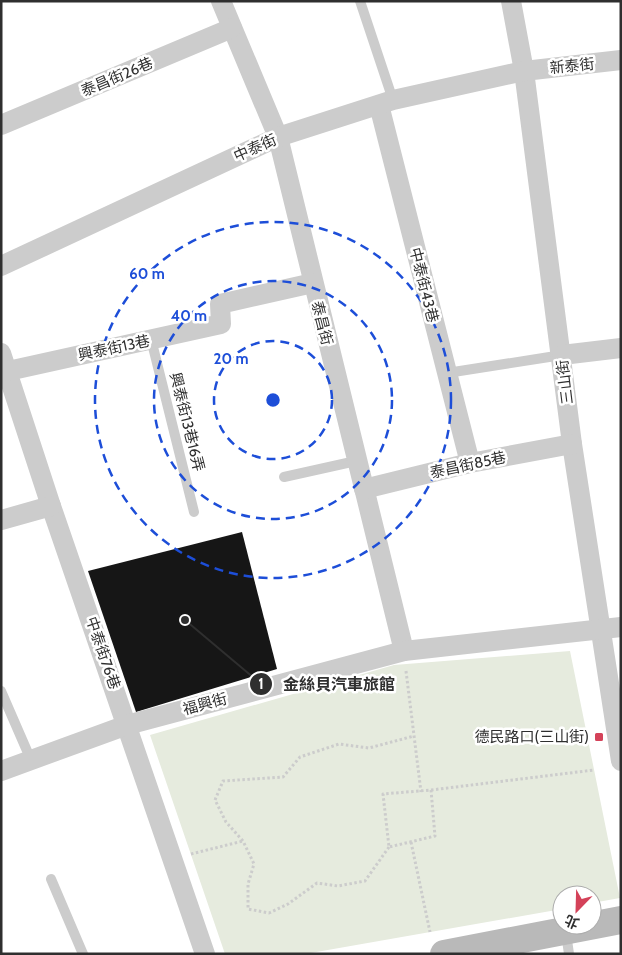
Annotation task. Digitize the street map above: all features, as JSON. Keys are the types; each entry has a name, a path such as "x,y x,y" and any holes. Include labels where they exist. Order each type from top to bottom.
{"street":[{"name":"泰昌街","path":"221,1 278,137 404,651"},
{"name":"三山街","path":"512,1 524,71 572,444 611,628 621,761"},
{"name":"泰昌街26巷","path":"1,125 232,28"},
{"name":"新泰街","path":"524,71 621,60"},
{"name":"中泰街","path":"1,266 278,137 386,103 524,71"},
{"name":"中泰街43巷","path":"386,103 447,373 470,464"},
{"name":"興泰街13巷","path":"4,362 151,340 221,324 220,304 313,283"},
{"path":"562,355 621,348"},
{"name":"中泰街76巷","path":"4,362 51,506 205,954"},
{"name":"泰昌街85巷","path":"364,488 470,464 572,444"},
{"path":"1,520 51,506"},
{"name":"福興街","path":"1,771 127,725 404,651 611,628"},
{"path":"437,943 567,942 621,920"}],"lane":[{"path":"360,1 386,103"},
{"name":"興泰街13巷16弄","path":"151,340 194,512"},
{"path":"447,373 562,355"},
{"path":"284,477 356,461"},
{"path":"1,691 31,760"},
{"path":"52,878 82,954"}],"path":[{"path":"404,651 421,792"},
{"path":"414,736 369,748 339,744 300,757 283,777 223,781 215,800 226,822 243,841 254,864 248,884 248,909 268,913 288,904 317,883 338,886 365,881 389,847 383,794 421,792 594,770"},
{"path":"389,847 435,836 431,790"},
{"path":"190,854 243,841"},
{"path":"411,842 437,943"}],"shaded area":[{"path":"570,651 620,898 602,901 602,885 552,885 552,911 305,954 225,954 150,735 394,665"}],"building":[{"path":"242,532 277,669 136,712 88,571"}],"place":[{"name":"金絲貝汽車旅館","path":"185,620"},
{"name":"德民路口(三山街)","path":"599,737"}]}
